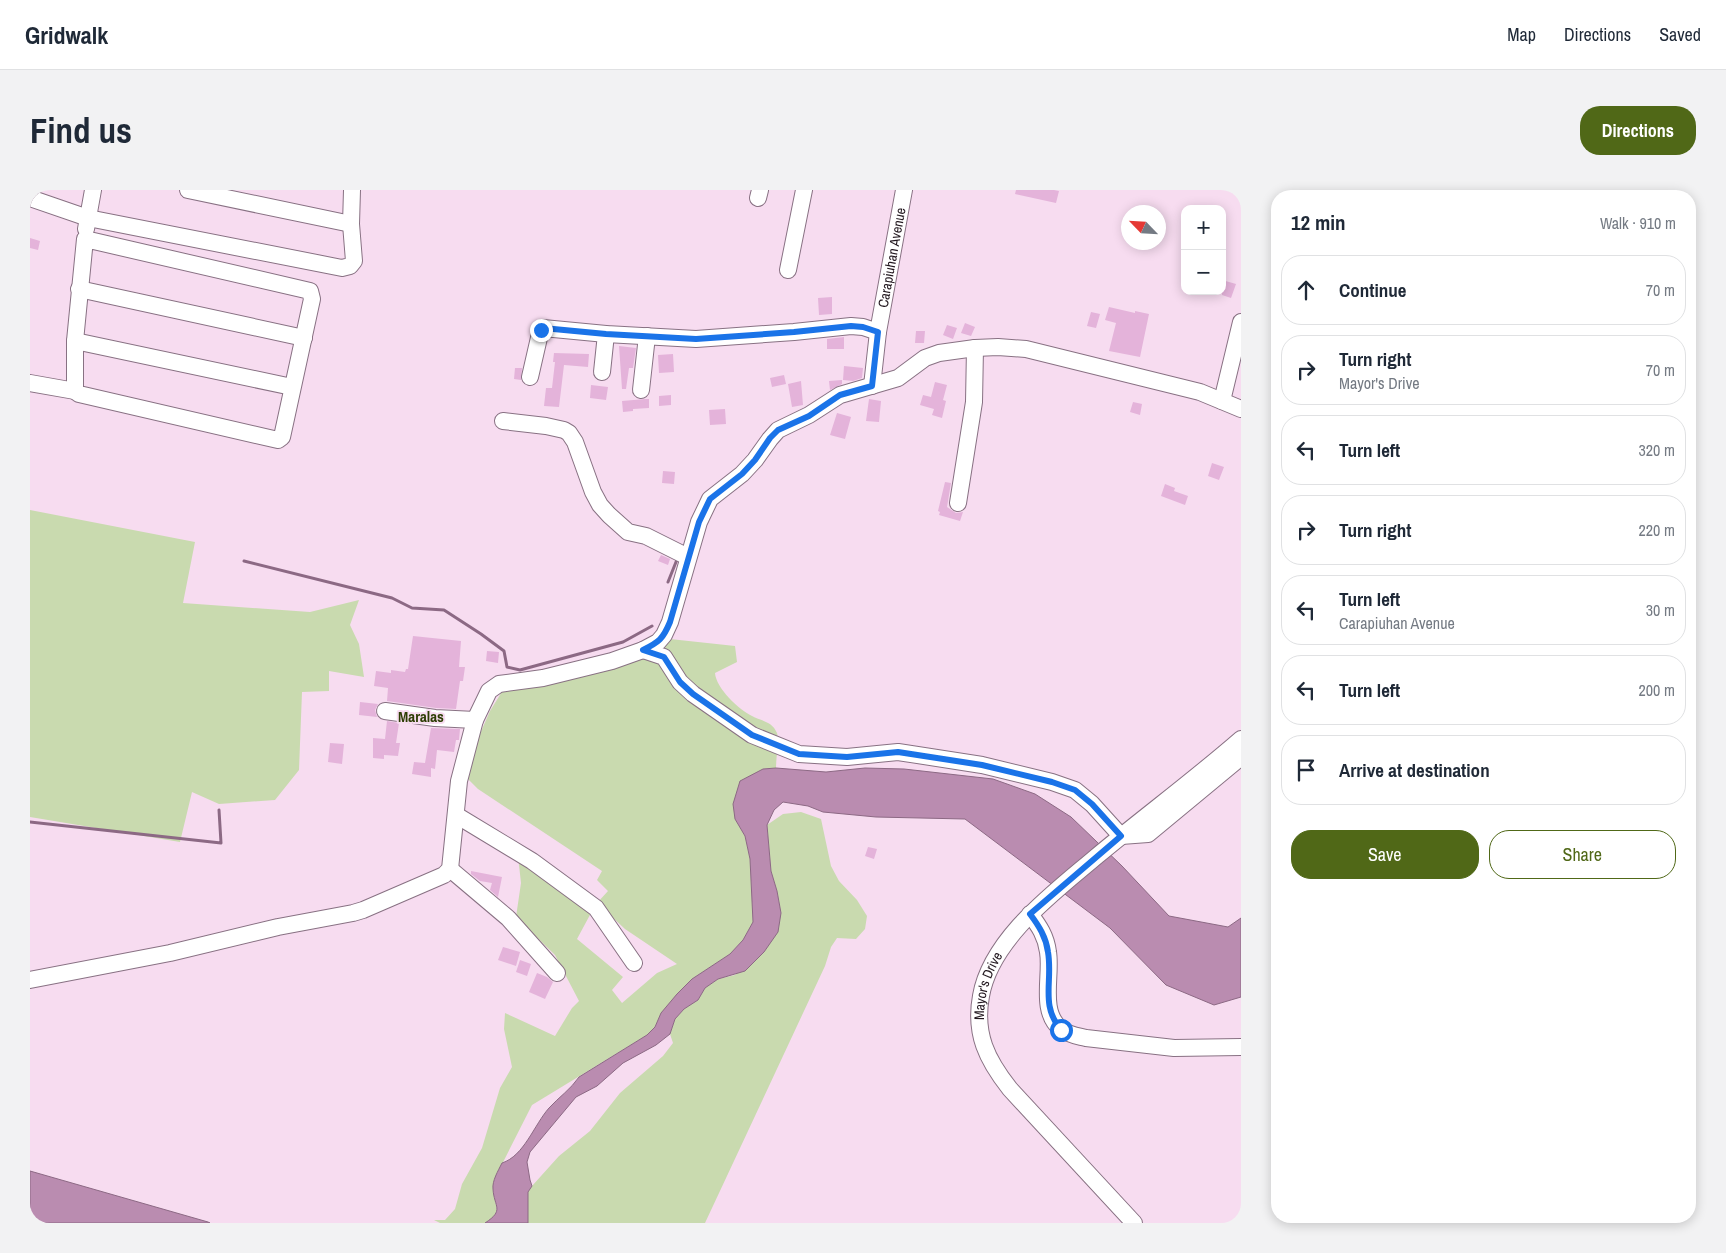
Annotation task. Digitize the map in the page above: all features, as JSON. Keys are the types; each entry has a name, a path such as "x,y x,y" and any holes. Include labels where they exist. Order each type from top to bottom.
{"street":[{"path":"75,391 75,341 84,239 93,190"},
{"path":"188,190 351,224"},
{"path":"41,197 88,218 342,268 350,266 354,261 351,224 352,190"},
{"path":"788,270 804,190"},
{"name":"Carapiuhan Avenue","path":"872,386 878,332 904,190"},
{"path":"30,383 75,391 79,394 278,440 282,437 312,299 310,291 84,239"},
{"path":"80,289 304,338"},
{"path":"530,377 543,328 606,334 711,339 851,326 863,327 878,332"},
{"path":"1222,401 1240,333"},
{"path":"602,372 606,334"},
{"path":"641,390 647,336"},
{"path":"75,341 292,387"},
{"path":"30,980 170,953 278,927 353,913 444,875 450,869 459,781 474,720 489,691 499,684 543,678 612,661 643,650 658,642 664,636 670,622 688,557 702,515 710,499 742,474 778,430 809,416 840,395 898,378 925,358 939,353 998,347 1026,349 1165,382 1200,392 1241,409"},
{"path":"958,503 974,402 975,348"},
{"path":"503,421 546,426 569,433 575,442 600,505 609,515 628,532 646,536 688,557"},
{"path":"643,650 664,657 680,682 693,694 752,735 799,754 847,757 898,752 982,765 1052,782 1075,790 1092,804 1117,840 1148,834 1241,756"},
{"path":"385,711 435,718 474,720"},
{"name":"Mayor's Drive","path":"1134,1223 1010,1089 992,1065 982,1040 979,1022 985,980 999,954 1034,910 1241,739"},
{"path":"456,815 532,861 596,908 634,963"},
{"path":"450,869 508,918 557,973"},
{"path":"1034,910 1046,941 1050,968 1049,1010 1061,1030 1086,1038 1174,1048 1241,1048"}],"green space":[{"path":"30,510 195,542 183,603 310,612 359,600 350,625 359,644 364,677 329,671 329,691 302,692 299,770 275,800 219,804 192,792 180,842 30,817"},
{"path":"670,639 735,646 737,662 715,673 716,679 729,698 752,716 772,726 778,736 776,768 763,769 735,819 745,836 750,859 753,922 743,940 730,954 692,979 662,1013 655,1027 647,1035 532,1105 496,1176 493,1189 497,1210 494,1217 485,1223 440,1223 434,1220 445,1220 455,1209 462,1184 482,1148 500,1088 512,1067 504,1029 505,1013 555,1036 572,1008 579,1001 555,955 516,917 521,883 518,856 591,913 577,939 623,977 612,990 622,1003 657,973 677,964 625,929 597,903 608,891 597,880 602,871 478,789 468,779 479,736 490,711 503,690"},
{"path":"801,812 821,819 831,866 839,881 857,900 867,916 865,929 856,939 837,938 831,947 825,966 705,1223 528,1223 528,1192 532,1186 559,1156 590,1131 620,1093 663,1056 673,1043 670,1034 675,1019 684,1009 698,1000 705,988 718,979 735,975 781,913 771,871 767,825 783,814"}],"shaded area":[{"path":"776,768 826,772 865,768 904,769 993,779 1035,794 1071,817 1122,866 1169,916 1228,927 1241,918 1241,997 1214,1005 1166,985 1110,928 965,819 876,817 823,812 808,806 783,802 774,810 767,825 771,871 781,913 778,932 764,952 745,971 718,979 705,988 698,1000 684,1009 675,1019 670,1034 656,1045 623,1063 597,1086 576,1097 530,1152 527,1162 532,1186 528,1192 528,1223 485,1223 497,1211 493,1183 502,1163 517,1154 523,1147 549,1108 579,1077 647,1035 655,1027 661,1013 692,979 730,954 743,940 753,922 750,859 745,836 735,819 733,804 740,781 763,769"},
{"path":"30,1171 208,1222 210,1223 30,1223"}],"building":[{"path":"1016,190 1059,191 1056,203 1015,194"},
{"path":"30,238 40,241 38,250 30,248"},
{"path":"1226,281 1236,284 1231,298 1222,295 1226,295"},
{"path":"832,297 832,314 819,315 818,298"},
{"path":"1109,307 1149,314 1140,357 1109,351 1116,323 1105,320"},
{"path":"1091,312 1100,314 1096,328 1087,326"},
{"path":"965,323 975,327 971,336 961,333"},
{"path":"947,325 957,328 953,339 943,335"},
{"path":"916,331 925,331 924,343 915,343"},
{"path":"844,337 844,349 827,349 827,339"},
{"path":"619,346 636,348 633,368 629,368 626,389 622,389"},
{"path":"554,353 589,354 588,367 564,365 559,407 544,406 546,388 552,388 555,362 553,362"},
{"path":"673,354 674,372 659,373 658,355"},
{"path":"844,366 863,368 862,378 853,381 843,380"},
{"path":"515,368 522,368 521,380 514,379"},
{"path":"784,375 786,384 772,387 770,378"},
{"path":"842,380 842,384 830,390 829,381"},
{"path":"801,381 803,405 792,407 788,384"},
{"path":"935,382 947,385 943,400 946,401 942,418 932,415 934,409 920,405 923,395 931,397"},
{"path":"591,385 608,387 606,400 590,398"},
{"path":"671,395 671,405 659,406 659,396"},
{"path":"649,399 649,408 623,412 622,401"},
{"path":"869,399 881,401 879,422 866,421"},
{"path":"1133,402 1142,404 1140,415 1130,412"},
{"path":"725,409 726,424 710,425 709,410"},
{"path":"837,413 851,417 845,439 830,435"},
{"path":"1212,463 1224,467 1219,480 1208,476"},
{"path":"663,471 675,472 674,484 662,483"},
{"path":"945,482 951,483 947,507 956,513 963,512 960,521 939,515 940,512 938,511"},
{"path":"1165,484 1175,488 1174,491 1188,496 1185,505 1161,496"},
{"path":"661,555 670,559 668,565 658,561"},
{"path":"413,636 461,641 459,667 465,667 463,681 460,681 456,709 387,701 388,688 374,686 376,671 391,673 391,670 405,672 408,669"},
{"path":"487,651 499,652 498,663 486,661"},
{"path":"360,702 378,704 375,710 377,717 359,715"},
{"path":"387,721 399,723 396,743 400,743 398,756 384,755 384,759 373,758 373,738 385,739"},
{"path":"431,728 460,729 459,740 456,740 454,752 437,750 435,769 431,768 431,777 412,774 414,762 425,763"},
{"path":"330,743 344,744 342,764 328,762"},
{"path":"868,847 877,849 874,859 865,856"},
{"path":"471,871 502,877 498,897 490,890 492,883 480,881 471,874"},
{"path":"503,947 520,952 516,966 498,960"},
{"path":"520,960 531,964 527,976 516,972"},
{"path":"537,973 553,982 545,999 529,992"}],"waterway":[{"path":"668,582 678,557"},
{"path":"244,561 392,598 412,608 444,610 504,651 507,667 520,670 623,642 652,626"},
{"path":"30,822 221,843 219,810"}],"district":[{"name":"Maralas","path":"421,717"}],"route":[{"path":"541,330 543,328 696,339 851,326 863,327 878,332 872,386 840,395 809,416 778,430 742,474 710,499 699,522 670,622 664,636 658,642 643,650 664,657 680,682 693,694 752,735 799,754 847,757 898,752 982,765 1052,782 1075,790 1092,804 1121,836 1030,914 1041,928 1046,941 1050,968 1049,1010 1061,1030"}]}
